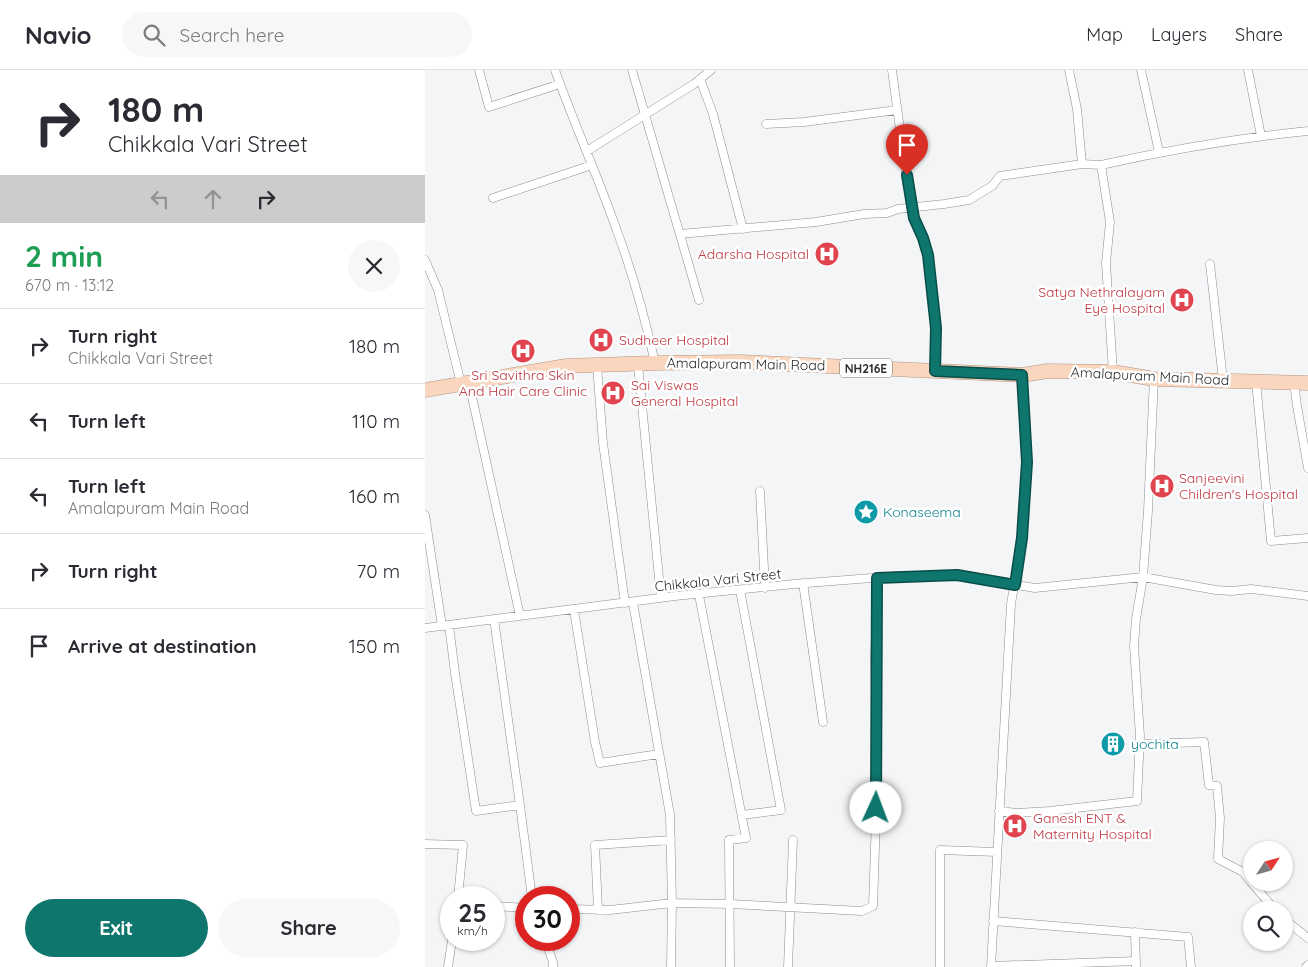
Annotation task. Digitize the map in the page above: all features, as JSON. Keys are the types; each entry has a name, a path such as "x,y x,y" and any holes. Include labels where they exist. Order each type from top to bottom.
{"highway":[{"name":"Amalapuram Main Road","path":"425,390 566,366 741,362 1022,375 1048,371 1113,372 1154,379 1301,383"}],"street":[{"path":"479,70 489,107 560,84"},
{"path":"555,70 570,115 587,151 617,230 632,274 655,363"},
{"path":"631,70 699,300"},
{"path":"892,70 903,159 914,218 928,255 936,328 935,371"},
{"path":"1069,70 1077,109 1082,164"},
{"path":"1141,70 1159,152"},
{"path":"1248,70 1261,136"},
{"path":"587,151 700,79 709,71"},
{"path":"700,79 713,114 743,230"},
{"path":"766,124 804,122 897,110"},
{"path":"680,234 743,230 817,222 864,214 887,214 898,209 969,200 992,186 999,176 1082,164 1101,165 1159,152 1261,136 1308,131"},
{"path":"493,198 592,165"},
{"path":"1101,165 1110,222 1106,264 1113,372"},
{"path":"425,260 438,290 465,383 521,616"},
{"path":"1210,264 1223,380"},
{"path":"638,365 661,598"},
{"path":"597,366 603,443 629,603 670,815 671,967"},
{"path":"1022,375 1027,462 1022,538 1011,604 991,967 1136,964 1135,932"},
{"path":"999,811 1017,813 1050,811 1137,801 1140,744 1134,646 1143,576 1148,512 1154,379"},
{"path":"1256,381 1271,541 1308,538"},
{"path":"1301,383 1297,406 1308,468"},
{"path":"760,491 765,588"},
{"path":"425,515 455,673 476,811 520,805"},
{"name":"Chikkala Vari Street","path":"425,628 661,598 803,583 957,575 1035,588 1143,576 1216,590 1251,589 1308,596"},
{"path":"580,909 598,910 672,903 861,911 873,906 877,789 877,578"},
{"path":"803,583 823,722"},
{"path":"740,590 781,810 742,815"},
{"path":"699,595 746,838 729,840 730,967"},
{"path":"574,610 594,734 601,763 659,754"},
{"path":"494,619 530,886"},
{"path":"1140,744 1203,742 1209,785 1217,786 1221,818 1218,859 1243,872"},
{"path":"598,910 595,845 671,840"},
{"path":"788,967 793,840"},
{"path":"425,844 463,845 459,886"},
{"path":"939,967 940,850 997,852"},
{"path":"1259,891 1267,901"},
{"path":"993,921 1188,936 1191,967"},
{"path":"1293,926 1308,938"},
{"path":"448,967 450,951"},
{"path":"549,951 553,967"}],"place":[{"name":"Adarsha Hospital","path":"827,254"},
{"name":"Satya Nethralayam Eye Hospital","path":"1182,300"},
{"name":"Sudheer Hospital","path":"601,340"},
{"name":"Sri Savithra Skin And Hair Care Clinic","path":"523,351"},
{"name":"Sai Viswas General Hospital","path":"613,393"},
{"name":"Sanjeevini Children's Hospital","path":"1162,486"},
{"name":"Konaseema","path":"866,512"},
{"name":"yochita","path":"1113,744"},
{"name":"Ganesh ENT & Maternity Hospital","path":"1015,826"}],"route":[{"path":"876,808 875,608 877,578 957,575 1015,585 1022,538 1027,462 1022,375 935,371 935,308 928,255 914,218 907,175"}]}
